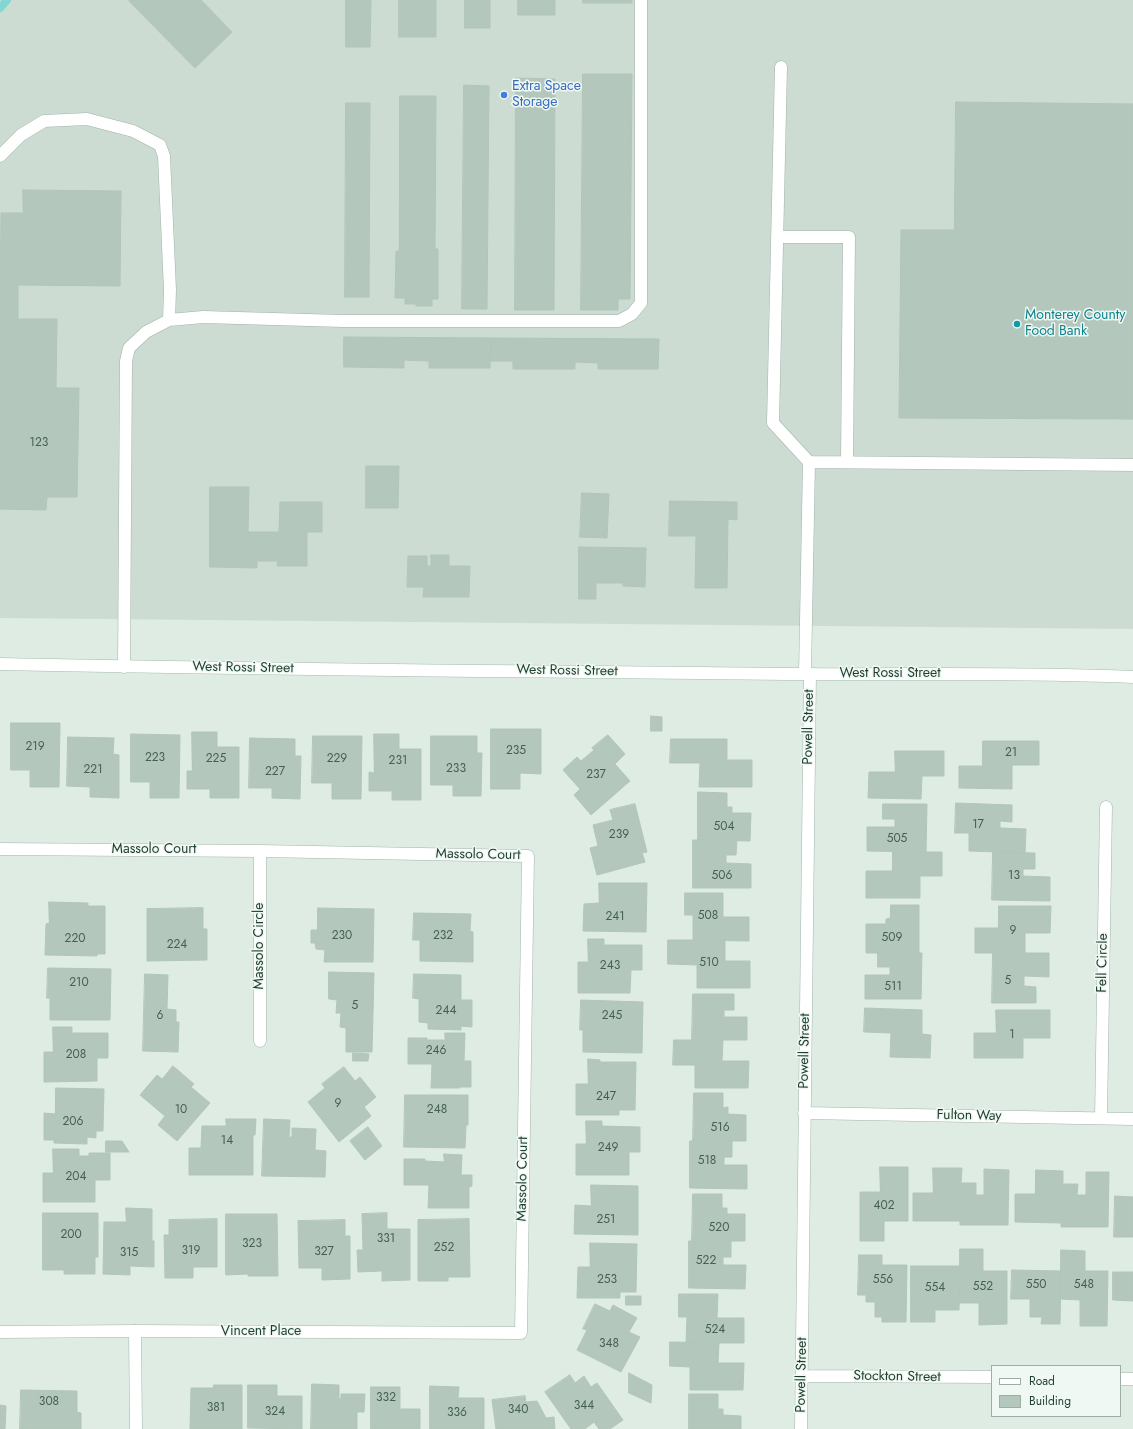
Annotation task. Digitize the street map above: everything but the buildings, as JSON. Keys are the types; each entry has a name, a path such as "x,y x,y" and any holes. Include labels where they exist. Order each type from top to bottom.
{"street":[{"path":"124,667 126,361 129,348 146,332 169,320 203,317 343,321 619,321 632,314 641,304 641,0"},
{"path":"781,67 773,423 809,462 1133,465"},
{"path":"0,156 21,135 44,121 87,120 133,131 160,145 164,156 170,290 169,320"},
{"path":"777,237 849,237 847,462"},
{"name":"Powell Street","path":"801,1429 809,462"},
{"name":"West Rossi Street","path":"0,664 124,667 808,674 1086,675 1133,677"},
{"name":"Fell Circle","path":"1101,1118 1106,808"},
{"name":"Massolo Court","path":"0,849 260,851 528,856 521,1333"},
{"name":"Massolo Circle","path":"260,851 260,1041"},
{"name":"Fulton Way","path":"804,1113 1133,1118"},
{"path":"135,1331 136,1429"},
{"name":"Vincent Place","path":"0,1332 135,1331 521,1333"},
{"name":"Stockton Street","path":"802,1376 991,1377"},
{"path":"1121,1379 1133,1379"}],"shaded area":[{"path":"0,0 1133,0 1133,629 0,618"}],"waterway":[{"path":"0,8 7,0"}],"place":[{"name":"Extra Space Storage","path":"504,95"},
{"name":"Monterey County Food Bank","path":"1017,324"}]}
